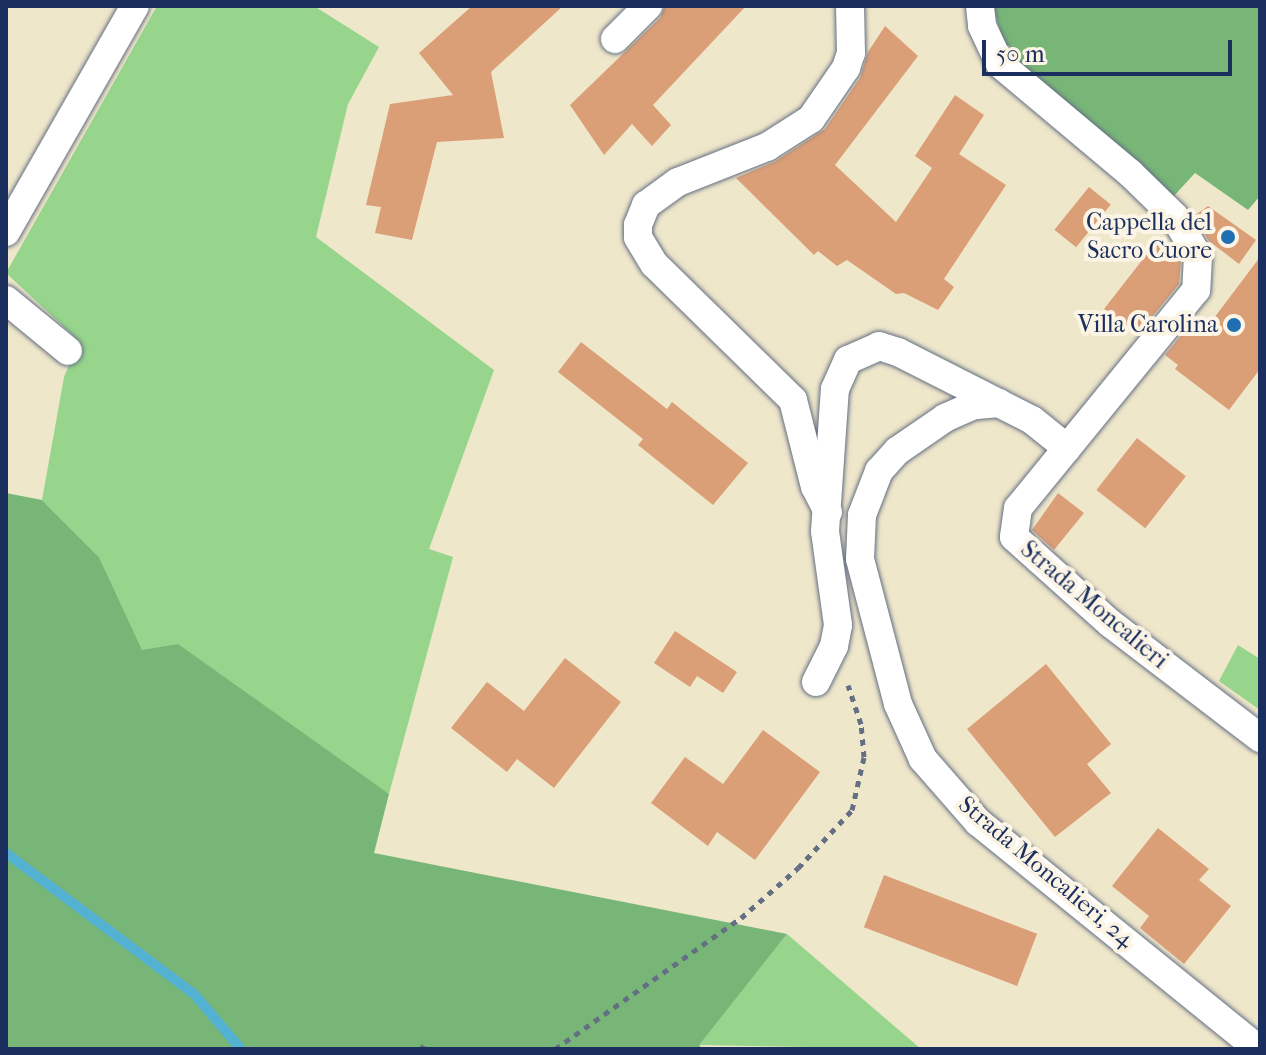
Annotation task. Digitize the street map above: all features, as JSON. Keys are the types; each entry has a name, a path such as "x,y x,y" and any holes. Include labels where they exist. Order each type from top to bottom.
{"street":[{"path":"6,232 135,6"},
{"path":"615,39 648,6"},
{"path":"828,512 815,487 793,400 654,264 638,237 638,225 646,205 678,182 767,147 811,119 846,68 851,53 850,6"},
{"name":"Strada Moncalieri","path":"980,6 982,26 1000,64 1141,184 1174,216 1198,256 1196,290 1018,508 1013,527 1021,548 1260,738"},
{"path":"6,300 68,351"},
{"path":"816,682 834,646 838,625 826,551 835,389 848,360 862,350 879,346 898,352 1032,420 1067,448"},
{"name":"Strada Moncalieri, 24","path":"999,403 974,405 945,418 897,451 879,471 862,515 862,572 898,704 923,759 978,822 1258,1049"}],"path":[{"path":"555,1049 741,918 798,868 852,810 864,757 861,724 834,646"}],"green space":[{"path":"157,6 314,6 379,47 348,104 316,237 494,370 429,549 453,557 389,794 315,744 142,651 99,557 42,500 64,377 79,341 6,273"},
{"path":"993,6 1260,6 1260,196 1248,210 1195,173 1173,197 1008,58"},
{"path":"6,493 42,500 99,557 142,650 178,644 389,794 374,853 787,934 699,1045 703,1049 6,1049"},
{"path":"1238,645 1260,659 1260,710 1219,681"},
{"path":"787,934 921,1049 698,1045"}],"building":[{"path":"472,6 563,6 491,72 504,138 437,142 412,240 375,233 381,207 366,205 390,104 453,95 419,53"},
{"path":"665,6 746,6 653,105 671,125 652,146 632,124 604,155 570,105 660,18"},
{"path":"885,26 918,56 835,165 896,222 932,168 915,156 955,95 984,115 959,154 1006,185 944,279 954,287 938,310 904,293 896,294 847,260 837,266 818,251 814,255 736,178 776,161 825,129 860,78 868,52"},
{"path":"1089,187 1111,205 1076,247 1054,230"},
{"name":"Cappella del Sacro Cuore","path":"1208,206 1256,240 1239,264 1209,241 1194,216"},
{"path":"1161,236 1181,260 1179,284 1138,334 1104,309"},
{"name":"Villa Carolina","path":"1260,257 1260,369 1229,410 1175,369 1178,365 1165,355 1197,316 1202,334"},
{"path":"581,342 667,409 672,402 748,463 713,505 638,445 643,439 558,372"},
{"path":"1137,438 1186,476 1145,528 1096,490"},
{"path":"1058,493 1084,513 1054,550 1032,530"},
{"path":"675,631 737,672 723,693 697,676 690,687 654,663"},
{"path":"565,658 621,702 554,788 517,759 507,772 451,728 487,682 524,711"},
{"path":"1046,664 1111,744 1087,764 1111,793 1055,837 967,729"},
{"path":"763,730 820,772 755,860 717,832 708,846 651,803 685,757 723,784"},
{"path":"1158,828 1209,869 1199,880 1231,906 1184,964 1140,928 1149,916 1112,886"},
{"path":"884,875 1037,934 1017,986 864,927"}],"waterway":[{"path":"6,853 194,994 241,1049"}],"place":[{"name":"Cappella del Sacro Cuore","path":"1228,237"},
{"name":"Villa Carolina","path":"1234,325"}]}
